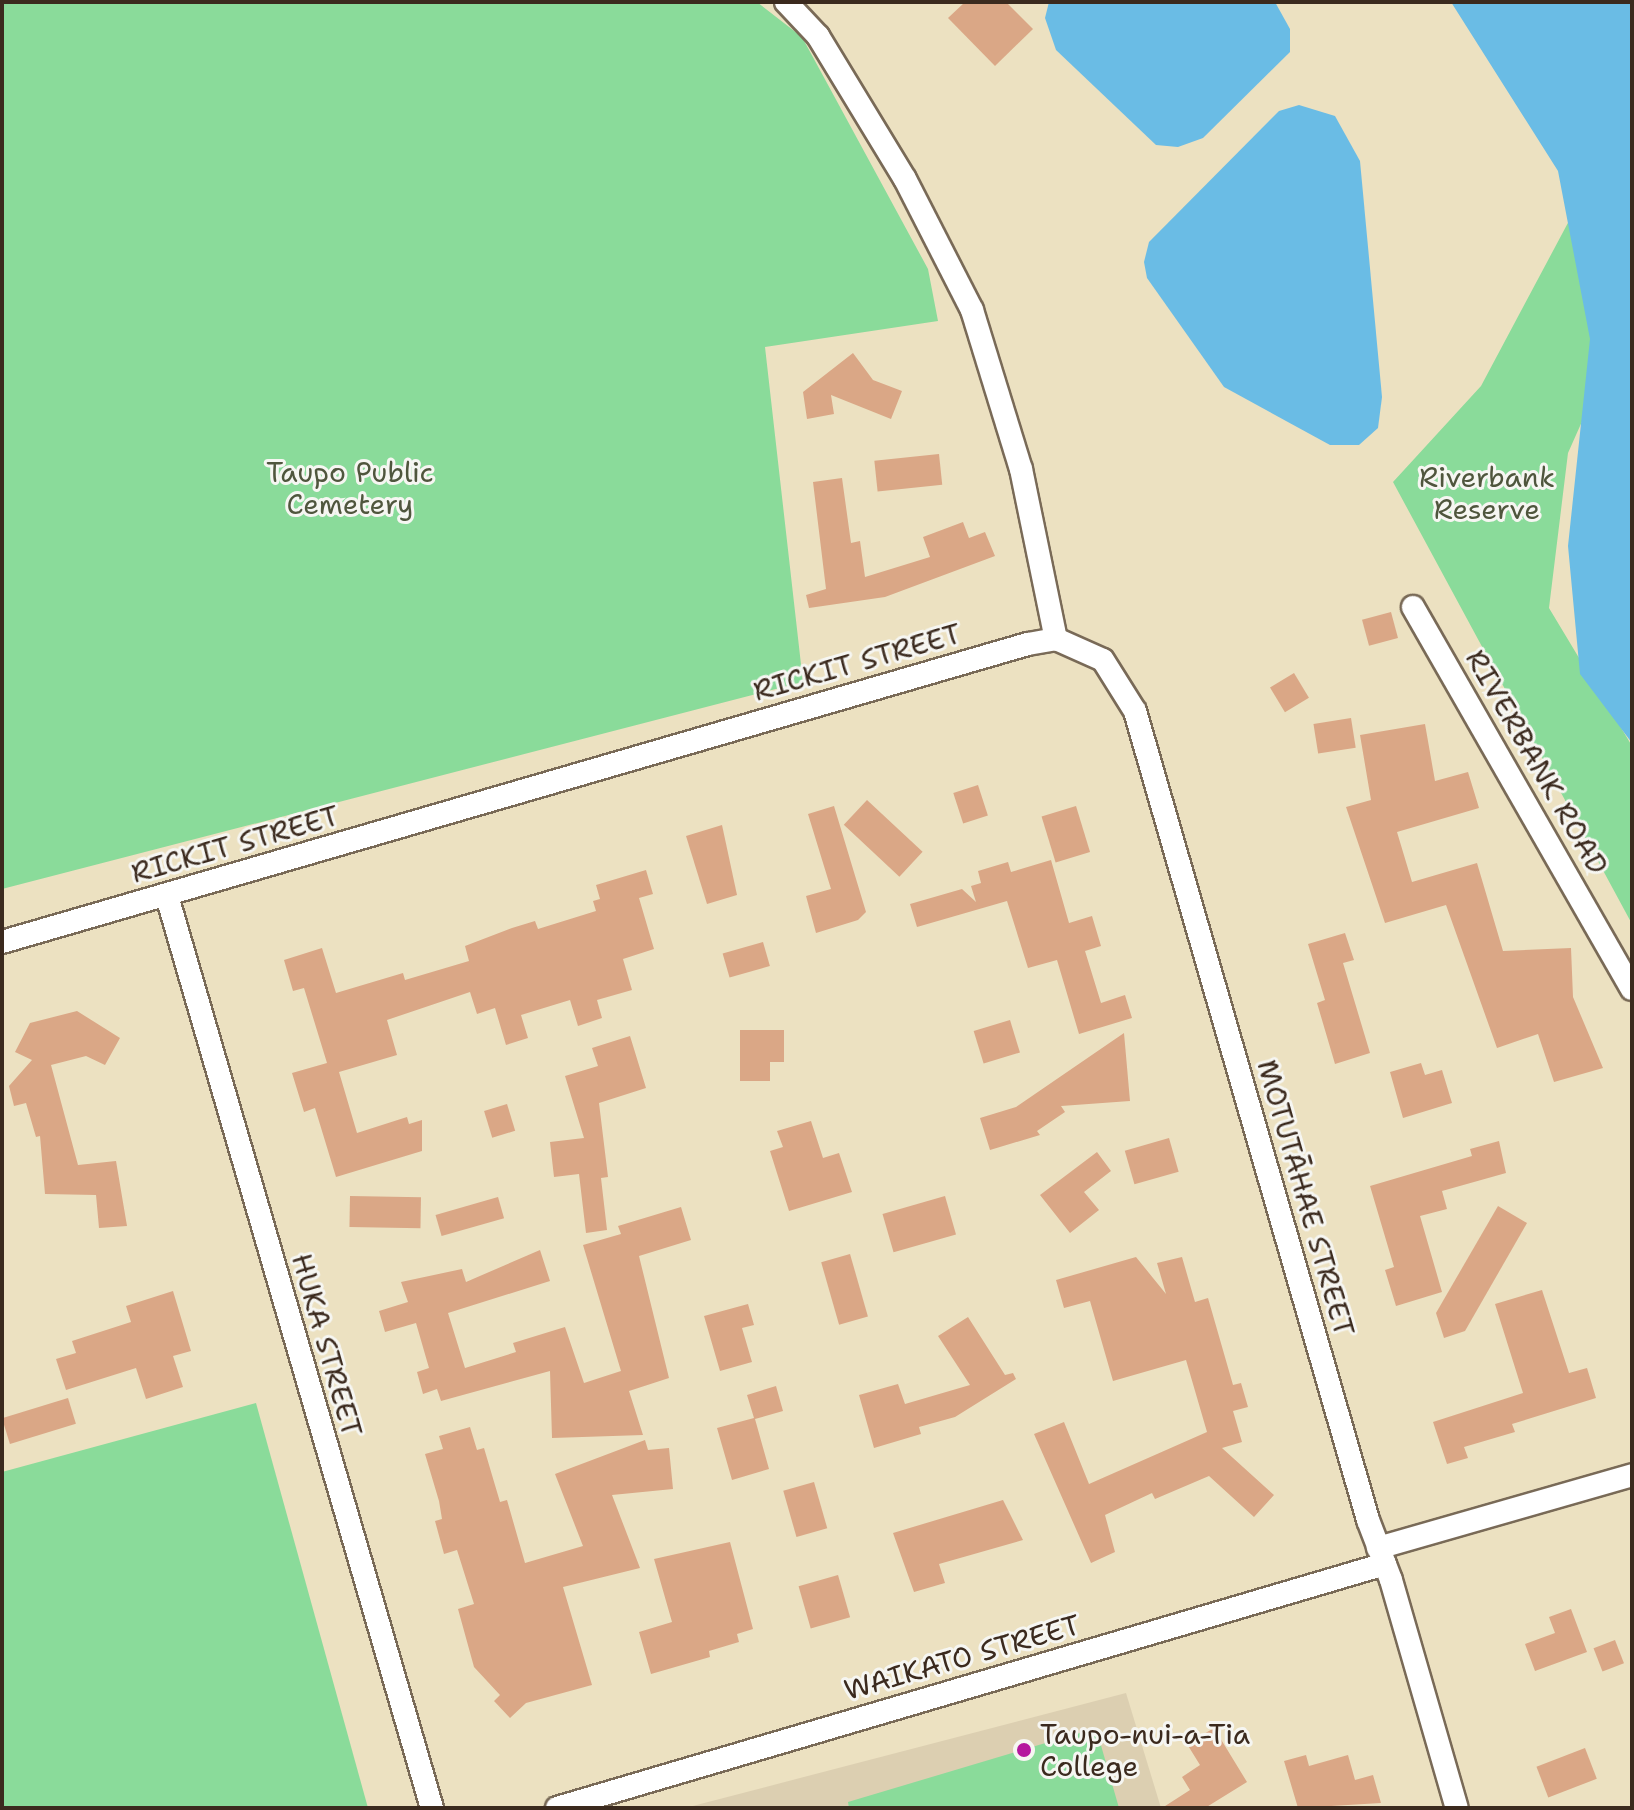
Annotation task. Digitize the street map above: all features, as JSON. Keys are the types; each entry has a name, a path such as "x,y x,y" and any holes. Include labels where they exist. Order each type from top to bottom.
{"street":[{"path":"786,2 818,36 905,179 972,310 1021,469 1056,639"},
{"name":"RIVERBANK ROAD","path":"1413,607 1632,989"},
{"name":"RICKIT STREET","path":"2,942 1056,639"},
{"name":"MOTUTĀHAE STREET","path":"1056,639 1103,660 1135,711 1457,1808"},
{"name":"HUKA STREET","path":"167,896 432,1808"},
{"name":"WAIKATO STREET","path":"557,1808 1381,1556 1632,1475"}],"shaded area":[{"name":"Taupo-nui-a-Tia College","path":"1126,1693 1161,1808 685,1808"}],"green space":[{"name":"Taupo Public Cemetery","path":"2,2 757,2 802,37 928,269 938,321 765,347 803,682 2,889"},
{"name":"Riverbank Reserve","path":"1570,219 1600,381 1568,453 1549,608 1632,746 1632,924 1393,482 1481,386"},
{"path":"256,1403 368,1808 2,1808 2,1472"},
{"path":"1096,1728 1119,1808 849,1808 848,1802"}],"water":[{"path":"1049,2 1275,2 1290,29 1290,52 1203,138 1178,147 1156,145 1056,50 1045,18"},
{"path":"1451,2 1632,2 1632,743 1580,674 1568,546 1590,339 1558,171"},
{"path":"1299,105 1335,116 1360,161 1382,397 1378,428 1359,445 1330,445 1224,387 1147,278 1144,262 1149,242 1279,111"}],"building":[{"path":"965,2 1006,2 1033,29 995,66 948,18"},
{"path":"853,353 873,380 902,391 891,419 831,395 834,414 807,419 803,392"},
{"path":"939,454 942,485 878,492 874,461"},
{"path":"842,478 851,543 860,541 865,577 930,557 923,537 963,522 969,538 985,532 995,556 885,597 809,608 806,595 826,589 813,482"},
{"path":"1391,612 1398,638 1369,646 1362,620"},
{"path":"1294,673 1309,698 1285,712 1270,687"},
{"path":"1351,718 1356,748 1318,754 1313,724"},
{"path":"1425,724 1435,781 1468,772 1479,808 1397,832 1412,882 1477,863 1503,951 1571,948 1573,997 1603,1068 1554,1082 1538,1034 1497,1048 1446,905 1385,923 1346,807 1371,800 1360,735"},
{"path":"978,785 988,815 963,823 953,793"},
{"path":"867,800 923,852 899,877 844,825"},
{"path":"834,806 866,912 858,920 816,933 806,896 831,889 808,814"},
{"path":"1076,806 1090,852 1056,862 1042,817"},
{"path":"722,825 737,895 707,904 686,836"},
{"path":"1051,860 1069,923 1092,916 1101,946 1085,951 1101,1003 1125,995 1132,1018 1079,1034 1057,960 1028,968 1007,901 917,927 910,904 962,889 976,902 971,886 981,883 978,871 1008,862 1011,872"},
{"path":"646,870 653,894 639,898 654,949 623,959 632,990 597,1000 602,1018 578,1026 570,1000 521,1015 528,1038 506,1045 495,1008 477,1014 470,992 387,1020 397,1055 339,1072 357,1133 407,1117 409,1124 422,1120 422,1151 336,1177 315,1108 304,1112 292,1073 327,1063 304,988 293,991 284,960 322,948 336,993 403,973 405,980 469,961 465,946 512,928 535,921 538,929 596,911 593,901 600,899 596,885"},
{"path":"1345,933 1354,960 1343,963 1370,1053 1335,1064 1317,1003 1325,1000 1308,944"},
{"path":"763,942 770,966 730,978 723,954"},
{"path":"77,1011 120,1038 105,1065 86,1056 51,1065 78,1165 116,1161 127,1226 99,1228 96,1195 45,1194 40,1136 36,1137 26,1103 14,1106 9,1086 32,1060 15,1052 30,1023"},
{"path":"1010,1020 1020,1053 984,1064 974,1031"},
{"path":"740,1030 784,1030 784,1062 770,1062 770,1081 740,1081"},
{"path":"1124,1033 1130,1101 1061,1106 1065,1112 1037,1131 1040,1135 990,1150 980,1118 1016,1107"},
{"path":"630,1036 646,1088 599,1103 608,1177 601,1178 607,1230 586,1233 579,1174 554,1177 550,1142 584,1138 565,1076 598,1066 592,1048"},
{"path":"1421,1063 1425,1075 1442,1070 1452,1103 1403,1118 1390,1072"},
{"path":"507,1104 515,1131 492,1138 484,1111"},
{"path":"811,1121 823,1158 839,1153 852,1192 789,1211 770,1151 783,1147 777,1131"},
{"path":"1169,1138 1179,1172 1134,1184 1125,1151"},
{"path":"1499,1141 1506,1173 1442,1191 1447,1209 1420,1216 1442,1292 1396,1306 1385,1270 1394,1267 1370,1186 1472,1156 1470,1149"},
{"path":"1097,1152 1111,1171 1084,1192 1099,1210 1070,1233 1040,1195"},
{"path":"350,1196 421,1197 420,1228 349,1227"},
{"path":"945,1196 956,1234 894,1252 883,1214"},
{"path":"498,1197 504,1218 442,1236 436,1215"},
{"path":"1498,1206 1527,1223 1465,1331 1444,1338 1436,1313"},
{"path":"681,1207 691,1240 639,1256 669,1378 629,1391 643,1435 552,1438 550,1371 441,1401 437,1389 423,1394 417,1372 429,1368 416,1323 385,1332 379,1311 408,1302 401,1282 462,1269 466,1282 540,1250 550,1281 448,1313 465,1368 516,1352 513,1343 565,1327 584,1383 621,1371 583,1245 621,1234 618,1226"},
{"path":"850,1254 868,1316 839,1325 821,1262"},
{"path":"1136,1257 1166,1294 1157,1263 1182,1257 1195,1302 1208,1298 1233,1385 1241,1383 1248,1407 1233,1411 1242,1442 1222,1448 1274,1495 1254,1517 1209,1476 1155,1499 1152,1493 1105,1515 1115,1552 1091,1563 1034,1434 1064,1422 1089,1484 1207,1432 1186,1360 1113,1381 1090,1301 1064,1308 1056,1280"},
{"path":"1542,1290 1569,1373 1587,1368 1596,1398 1512,1424 1515,1432 1464,1447 1468,1458 1447,1464 1433,1422 1523,1393 1495,1304"},
{"path":"173,1291 191,1351 173,1356 183,1387 146,1399 136,1368 66,1390 56,1359 76,1353 72,1341 131,1322 126,1306"},
{"path":"748,1304 754,1325 742,1328 752,1362 720,1371 704,1316"},
{"path":"968,1317 1005,1375 1013,1373 1016,1379 955,1417 919,1427 921,1434 874,1448 859,1395 898,1384 905,1404 970,1385 938,1336"},
{"path":"776,1386 783,1411 755,1419 769,1469 732,1480 717,1428 754,1418 747,1395"},
{"path":"68,1398 76,1424 10,1444 2,1418"},
{"path":"470,1427 477,1450 484,1448 500,1502 507,1500 525,1563 583,1546 555,1474 645,1440 648,1450 669,1448 673,1489 612,1495 640,1568 563,1587 592,1685 526,1703 510,1718 494,1701 500,1695 474,1667 458,1609 474,1604 457,1550 444,1554 435,1521 442,1519 439,1501 425,1454 443,1449 439,1436"},
{"path":"814,1482 827,1528 796,1537 783,1491"},
{"path":"1003,1500 1023,1540 939,1564 945,1583 914,1592 893,1533"},
{"path":"730,1542 753,1629 737,1634 739,1642 709,1651 710,1657 651,1674 639,1632 672,1622 654,1559"},
{"path":"838,1575 850,1617 811,1629 799,1586"},
{"path":"1571,1609 1587,1652 1535,1671 1525,1644 1555,1633 1549,1617"},
{"path":"1615,1640 1624,1663 1602,1672 1594,1648"},
{"path":"1214,1728 1247,1782 1205,1808 1162,1808 1190,1790 1182,1777 1200,1765 1187,1744"},
{"path":"1585,1748 1597,1779 1548,1797 1536,1767"},
{"path":"1306,1755 1309,1766 1348,1755 1355,1780 1373,1775 1381,1803 1298,1808 1284,1761"}],"place":[{"name":"Taupo-nui-a-Tia College","path":"1024,1750"}]}
